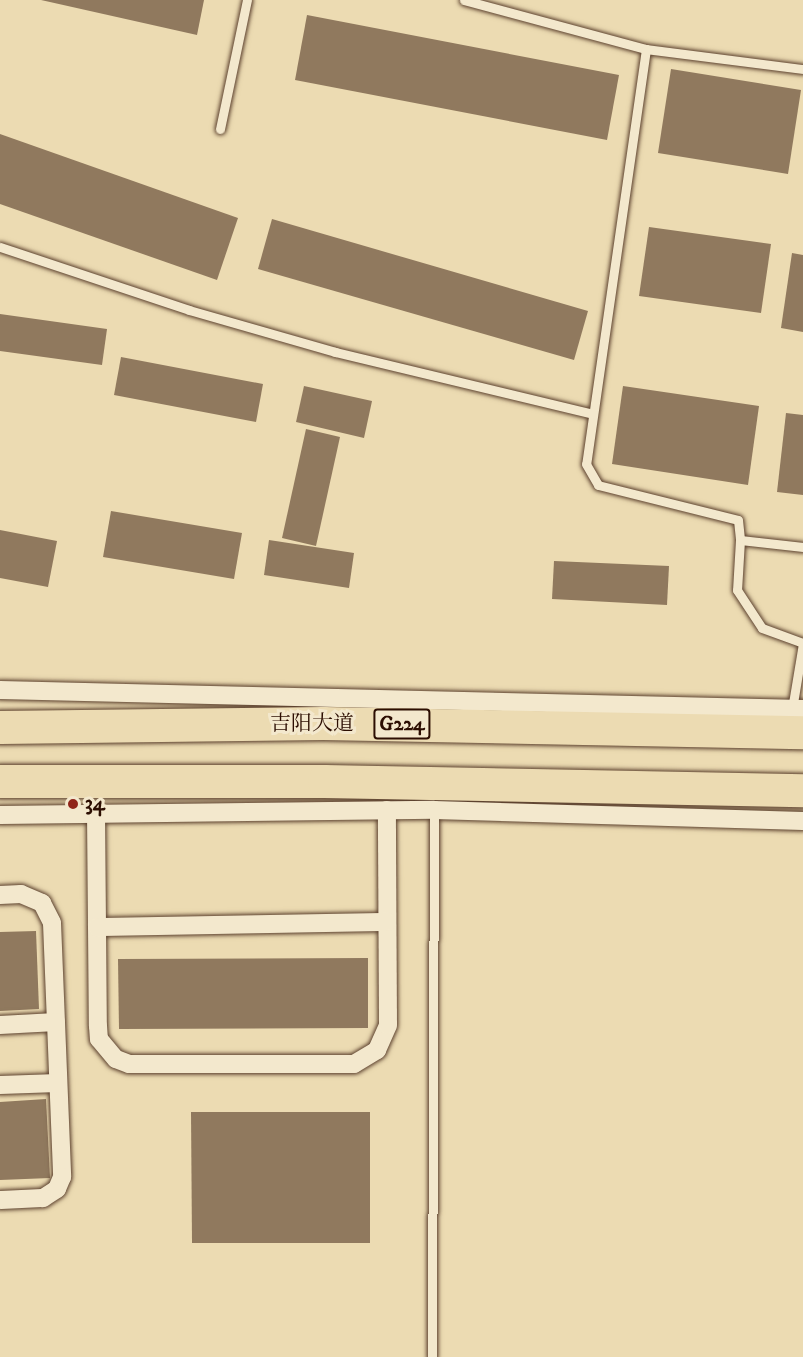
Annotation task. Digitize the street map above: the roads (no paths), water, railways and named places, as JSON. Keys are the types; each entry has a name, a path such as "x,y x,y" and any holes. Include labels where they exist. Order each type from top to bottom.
{"highway":[{"name":"吉阳大道","path":"0,727 799,717"},
{"path":"0,780 382,782 803,790"}],"street":[{"path":"0,690 799,717"},
{"path":"96,812 99,1039 116,1059 129,1064 354,1064 367,1060 385,1038 387,810"},
{"path":"0,815 96,812 434,810 803,821"},
{"path":"0,895 21,894 42,903 52,923 62,1177 57,1189 43,1198 0,1200"},
{"path":"97,927 387,922"},
{"path":"0,1025 56,1022"},
{"path":"0,1085 58,1083"}],"lane":[{"path":"220,129 247,0"},
{"path":"464,0 646,49 803,69"},
{"path":"646,49 586,464 598,486 738,520 740,540 737,590 762,628 803,643 799,717"},
{"path":"0,247 189,310 324,349 593,414"},
{"path":"740,540 803,547"},
{"path":"432,1357 434,810"}],"place":[{"name":"34","path":"73,804"}]}
